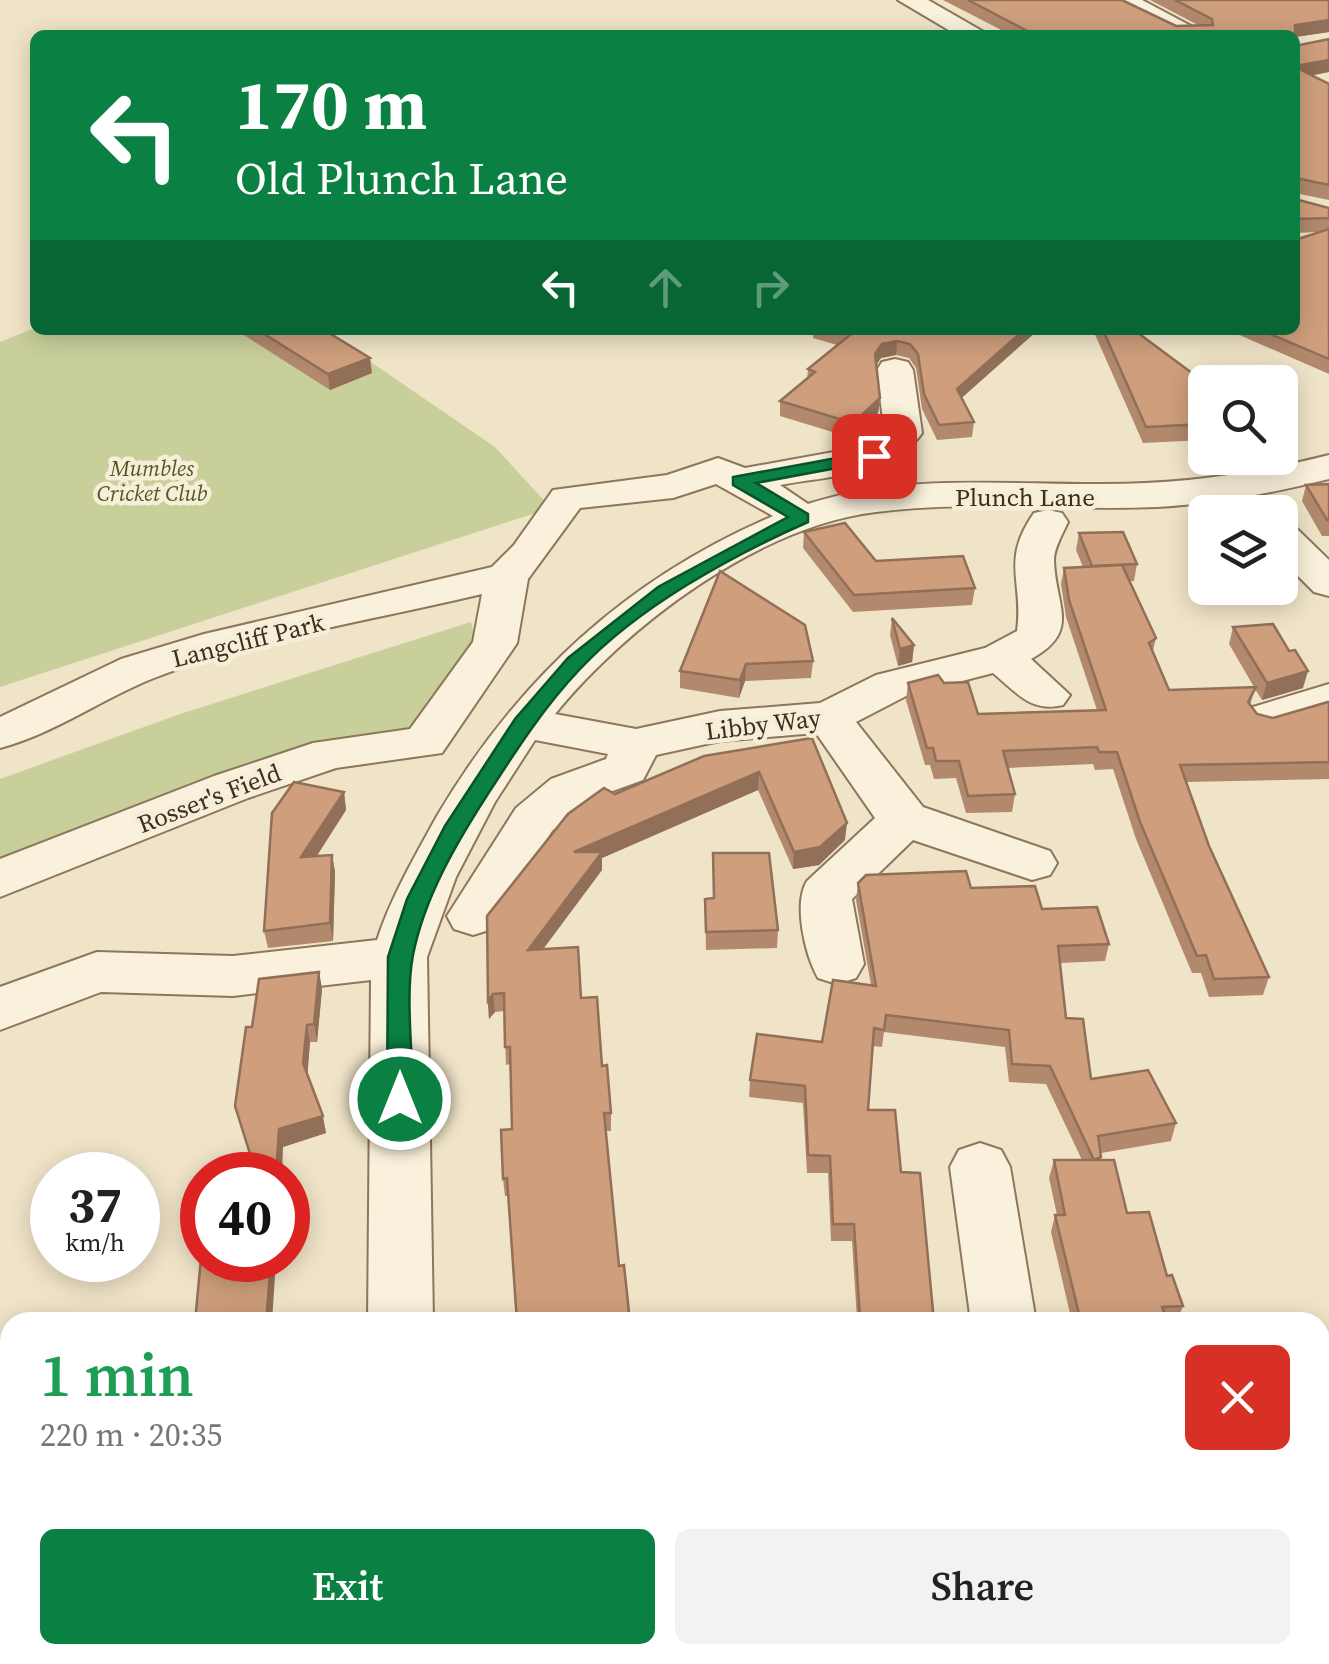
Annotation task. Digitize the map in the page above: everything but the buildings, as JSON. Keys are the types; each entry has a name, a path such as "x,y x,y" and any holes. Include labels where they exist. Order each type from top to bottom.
{"street":[{"path":"910,0 967,30"},
{"path":"1129,4 1184,30"},
{"path":"740,481 874,456 903,433 896,370"},
{"name":"Plunch Lane","path":"1260,495 1329,468"},
{"path":"507,576 530,554 566,498 673,486 718,470 802,518"},
{"name":"Plunch Lane","path":"401,1312 400,957 418,899 456,826 523,723 575,662 665,591 758,537 802,518 889,499 1188,499"},
{"name":"Libby Way","path":"523,723 636,744 720,726 829,717 892,685 1001,657 1038,637 1040,614 1033,556 1048,522"},
{"path":"1298,552 1329,584"},
{"name":"Langcliff Park","path":"0,733 154,664 220,643 507,576"},
{"name":"Rosser's Field","path":"0,878 330,754 424,742 495,644 507,576"},
{"path":"1001,657 1047,695"},
{"path":"1268,717 1329,698"},
{"path":"829,717 886,801 904,819 1032,864"},
{"path":"472,916 534,820 568,790 626,769 636,744"},
{"path":"837,964 825,894 904,819"},
{"path":"0,1010 96,972 233,976 400,957"},
{"path":"980,1167 1002,1312"}],"green space":[{"name":"Mumbles Cricket Club","path":"30,330 30,335 331,335 495,447 551,508 0,687 0,342"},
{"path":"471,622 478,647 422,728 0,866 0,779 180,714"}],"route":[{"path":"400,1099 400,957 418,899 456,826 523,723 575,662 665,591 758,537 802,518 774,497 740,481 874,456"}]}
